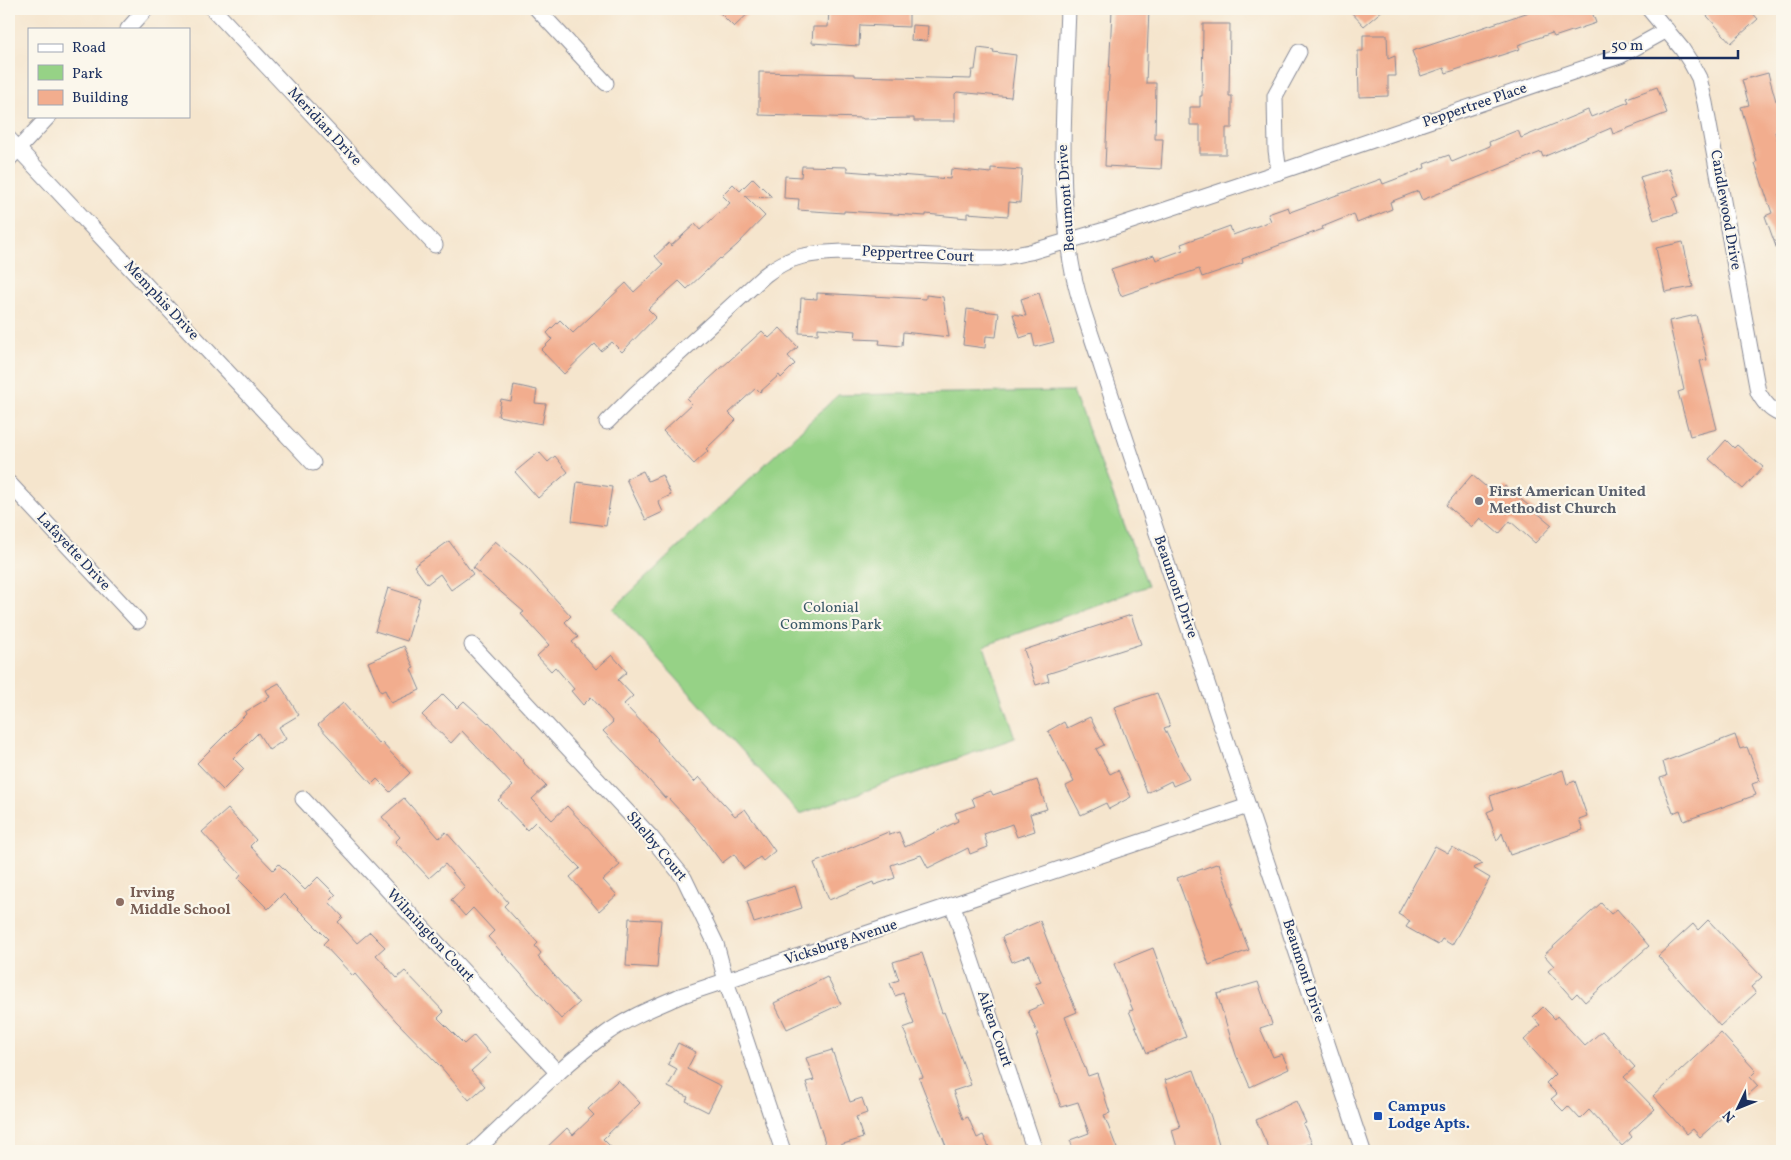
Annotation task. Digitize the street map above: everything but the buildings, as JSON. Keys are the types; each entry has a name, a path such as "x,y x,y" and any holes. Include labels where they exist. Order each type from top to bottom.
{"street":[{"path":"129,28 146,9"},
{"name":"Meridian Drive","path":"213,9 435,245"},
{"path":"537,9 606,83"},
{"name":"Beaumont Drive","path":"1068,9 1062,167 1064,206 1072,264 1102,368 1363,1151"},
{"name":"Candlewood Drive","path":"1649,9 1691,63 1699,78 1758,392 1769,407 1782,414"},
{"name":"Peppertree Place","path":"1280,172 1620,56 1667,30"},
{"path":"1280,172 1276,150 1275,96 1299,52"},
{"path":"12,149 47,118"},
{"name":"Memphis Drive","path":"12,149 313,463"},
{"name":"Peppertree Court","path":"607,422 765,275 790,259 804,255 843,252 1000,258 1030,252 1280,172"},
{"name":"Lafayette Drive","path":"9,483 138,621"},
{"name":"Shelby Court","path":"472,645 671,859 684,878 694,895 716,944 726,981 783,1151"},
{"name":"Wilmington Court","path":"303,799 558,1073"},
{"name":"Vicksburg Avenue","path":"476,1151 558,1073 608,1032 627,1020 680,996 1248,806"},
{"name":"Aiken Court","path":"953,906 1035,1151"}],"green space":[{"name":"Colonial Commons Park","path":"1073,391 1148,586 984,646 1015,738 800,814 613,609 838,395"}],"place":[{"name":"First American United Methodist Church","path":"1479,501"},
{"name":"Irving Middle School","path":"120,902"},
{"name":"Campus Lodge Apts.","path":"1378,1116"}]}
